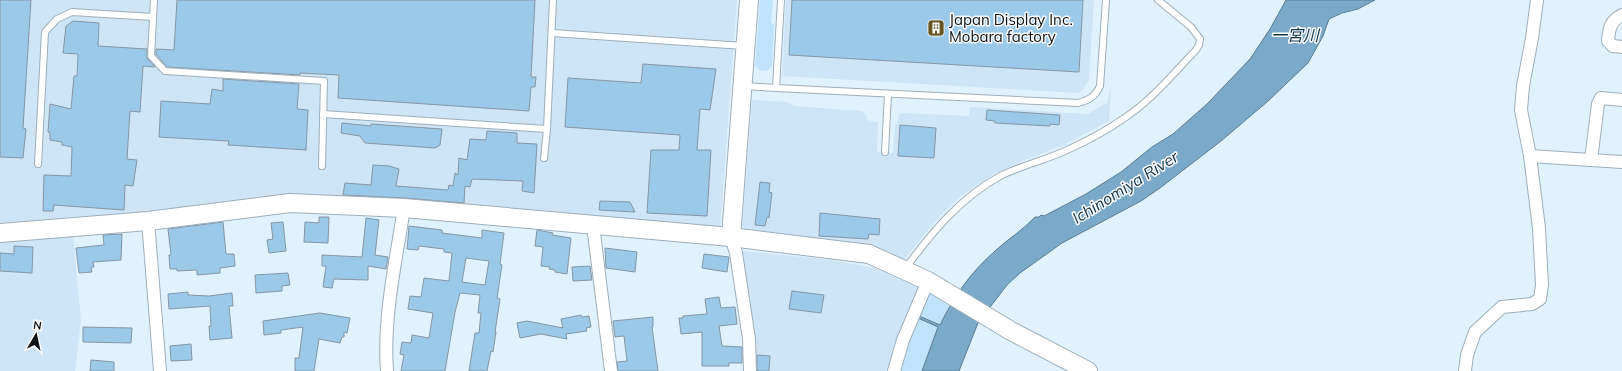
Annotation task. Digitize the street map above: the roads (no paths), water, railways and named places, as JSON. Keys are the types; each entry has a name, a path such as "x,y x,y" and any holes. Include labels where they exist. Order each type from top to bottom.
{"street":[{"path":"749,0 731,237 736,253 749,339 750,371"},
{"path":"1465,371 1467,355 1475,332 1502,307 1532,304 1540,299 1542,285 1538,228 1530,156 1521,110 1523,86 1537,0"},
{"path":"1622,15 1617,17 1610,26 1608,41 1613,46 1622,47"},
{"path":"1591,160 1598,104 1601,98 1622,100"},
{"path":"1530,156 1622,162"},
{"path":"0,233 148,220 290,202 404,208 731,237 870,254 930,282 1012,331 1088,371"},
{"path":"387,371 387,317 404,208"},
{"path":"148,220 160,371"},
{"path":"593,225 611,371"},
{"path":"894,371 903,340 930,282"}],"lane":[{"path":"154,0 151,56 165,71 324,81 322,166"},
{"path":"544,158 547,129 553,0"},
{"path":"776,88 781,0"},
{"path":"743,86 1078,103 1088,101 1096,94 1100,86 1106,0"},
{"path":"904,269 928,237 945,218 981,188 1003,175 1067,150 1096,136 1142,105 1166,82 1196,50 1200,39 1191,27 1158,0"},
{"path":"38,164 45,32 57,19 72,12 153,17"},
{"path":"552,33 746,46"},
{"path":"885,152 888,94"},
{"path":"323,114 547,129"}],"water":[{"name":"一宮川","path":"1286,0 1375,0 1358,9 1342,13 1329,19 1323,36 1308,63 1267,102 1221,141 1160,188 1141,201 1062,243 1020,273 1007,285 978,323 959,371 922,371 938,327 918,318 919,316 940,325 957,294 978,267 1035,217 1039,217 1041,215 1044,216 1086,194 1121,172 1152,147 1173,134 1207,104 1250,59 1270,29"}],"place":[{"name":"Japan Display Inc. Mobara factory","path":"936,28"}],"water label":[{"name":"Ichinomiya River","path":"1125,187"}]}
